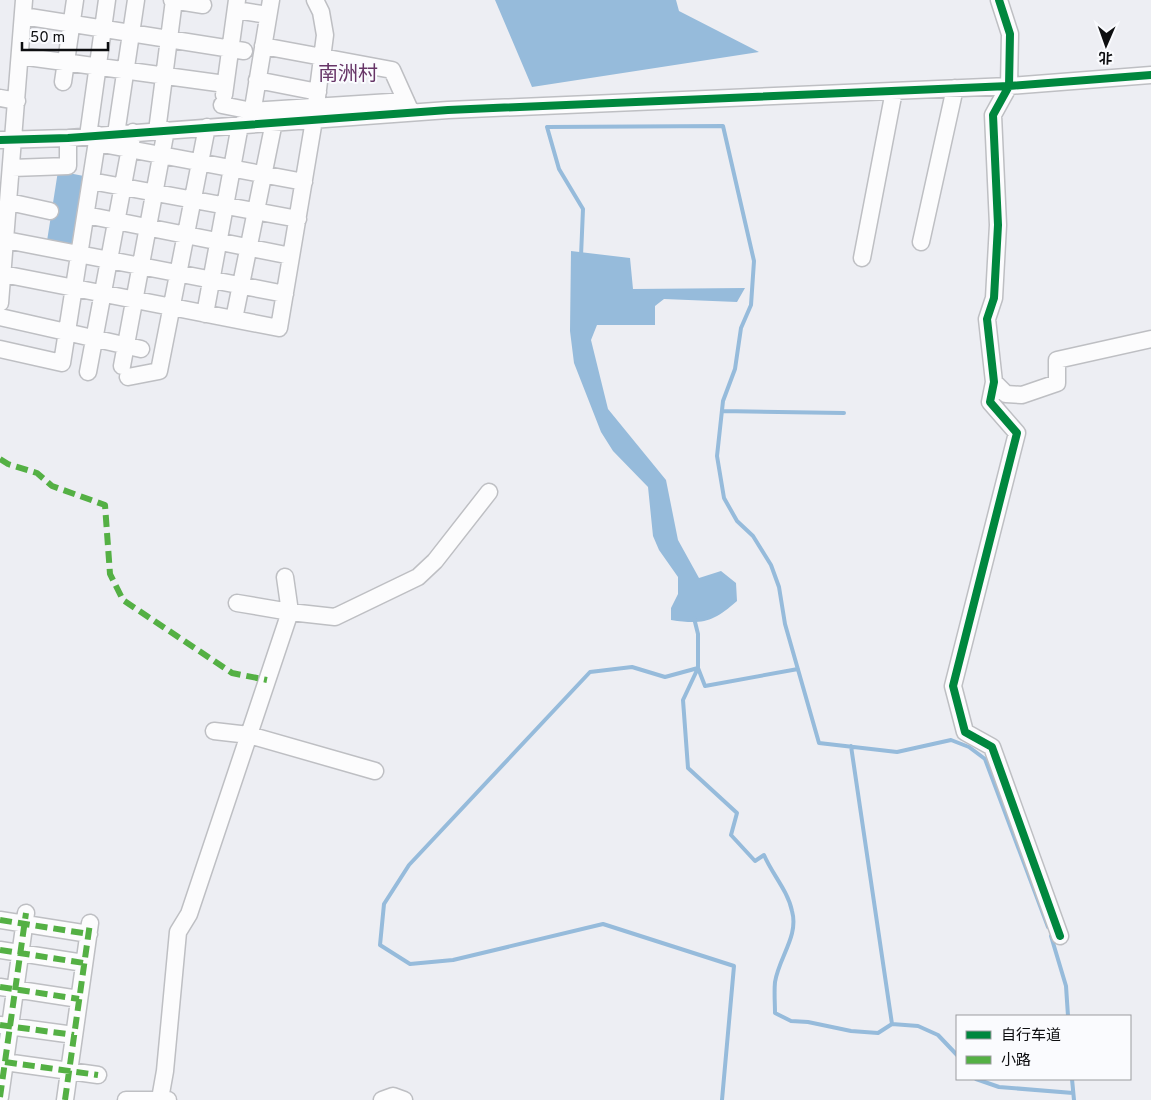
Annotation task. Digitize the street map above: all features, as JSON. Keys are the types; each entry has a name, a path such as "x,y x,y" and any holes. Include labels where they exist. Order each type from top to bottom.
{"street":[{"path":"64,82 75,0"},
{"path":"0,349 62,363 91,181 98,67 107,0"},
{"path":"116,134 136,0"},
{"path":"203,5 173,0 164,76 161,155 134,300 133,347 125,372 158,372 200,163 222,105 225,84 237,50 245,6 269,8 257,80 232,169 205,314"},
{"path":"3,274 279,328 316,106 325,35 321,12 315,0"},
{"path":"999,0 1010,34 1009,86 992,115 998,225 994,298 987,319 994,382 990,402 1017,433 953,686 965,732 992,747 1060,936"},
{"path":"0,303 12,168 7,141 17,101 24,8 72,24 237,50"},
{"path":"263,46 392,70 409,107"},
{"path":"20,56 225,84"},
{"path":"7,141 95,138 133,132 213,127 316,106 409,107 894,91 1009,86 1151,76"},
{"path":"257,80 316,106"},
{"path":"921,242 955,88"},
{"path":"862,258 894,91"},
{"path":"0,98 17,101"},
{"path":"222,105 247,120 274,122 316,106"},
{"path":"234,319 274,122"},
{"path":"88,372 133,132"},
{"path":"12,168 68,166 68,138"},
{"path":"95,138 130,150 304,182"},
{"path":"91,181 298,219"},
{"path":"9,202 50,210"},
{"path":"86,215 291,256"},
{"path":"6,240 285,294"},
{"path":"0,317 133,347"},
{"path":"994,382 1006,394 1022,394 1057,383 1057,360 1151,339"},
{"path":"237,603 334,617 418,577 434,561 489,492"},
{"path":"126,1100 164,1100 178,932 189,914 290,612 285,577"},
{"path":"214,731 249,735 375,771"},
{"path":"0,920 25,918 89,928 65,1100"},
{"path":"0,1097 5,1062 8,988 20,953 25,918"},
{"path":"0,950 84,963"},
{"path":"8,988 79,999"},
{"path":"5,1025 74,1035"},
{"path":"5,1062 98,1075"},
{"path":"382,1100 393,1096 404,1100"}],"water":[{"path":"495,0 676,0 679,11 759,52 532,87"},
{"path":"58,171 89,177 76,245 47,241"},
{"path":"571,251 630,258 633,289 745,288 737,302 664,299 655,306 655,325 597,325 591,340 608,409 666,480 678,540 699,578 721,571 736,583 737,601 714,618 700,622 671,620 671,608 678,594 678,577 659,550 653,536 648,487 613,451 601,432 574,363 570,331"}],"waterway":[{"path":"581,256 583,209 559,169 547,127 723,126 754,261 751,305 741,328 735,369 723,401 717,456 724,498 737,521 753,536 771,565 779,587 785,624 819,743 897,752 951,740 969,747 985,759 1048,927"},
{"path":"722,411 844,413"},
{"path":"694,618 698,634 698,668 665,677 632,667 590,672 409,865 384,904 380,945 410,964 453,960 603,924 734,966 722,1100"},
{"path":"798,669 705,686 698,668 683,700 688,768 737,813 731,835 755,861 764,855 790,904 793,929 775,982 775,1013 791,1021 808,1022 851,1031 878,1033 892,1024 918,1026 938,1035 956,1054"},
{"path":"851,746 892,1024"},
{"path":"1051,936 1066,986 1068,1015"},
{"path":"979,1080 999,1087 1073,1093"},
{"path":"1072,1080 1074,1100"}],"marked path":[{"path":"0,459 8,464 37,473 52,486 105,505 110,574 123,600 232,673 267,680"},
{"path":"0,1097 26,913"},
{"path":"0,920 89,934"},
{"path":"65,1100 90,923"},
{"path":"0,950 84,963"},
{"path":"0,987 79,999"},
{"path":"0,1025 74,1035"},
{"path":"5,1062 98,1075"}],"cycle path":[{"path":"999,0 1010,34 1009,86 993,115 998,225 994,298 987,319 994,382 990,402 1017,433 953,686 965,732 992,747 1060,936"},
{"path":"0,140 68,138 448,110 1009,86 1151,75"}],"district":[{"name":"南洲村","path":"348,75"}]}
